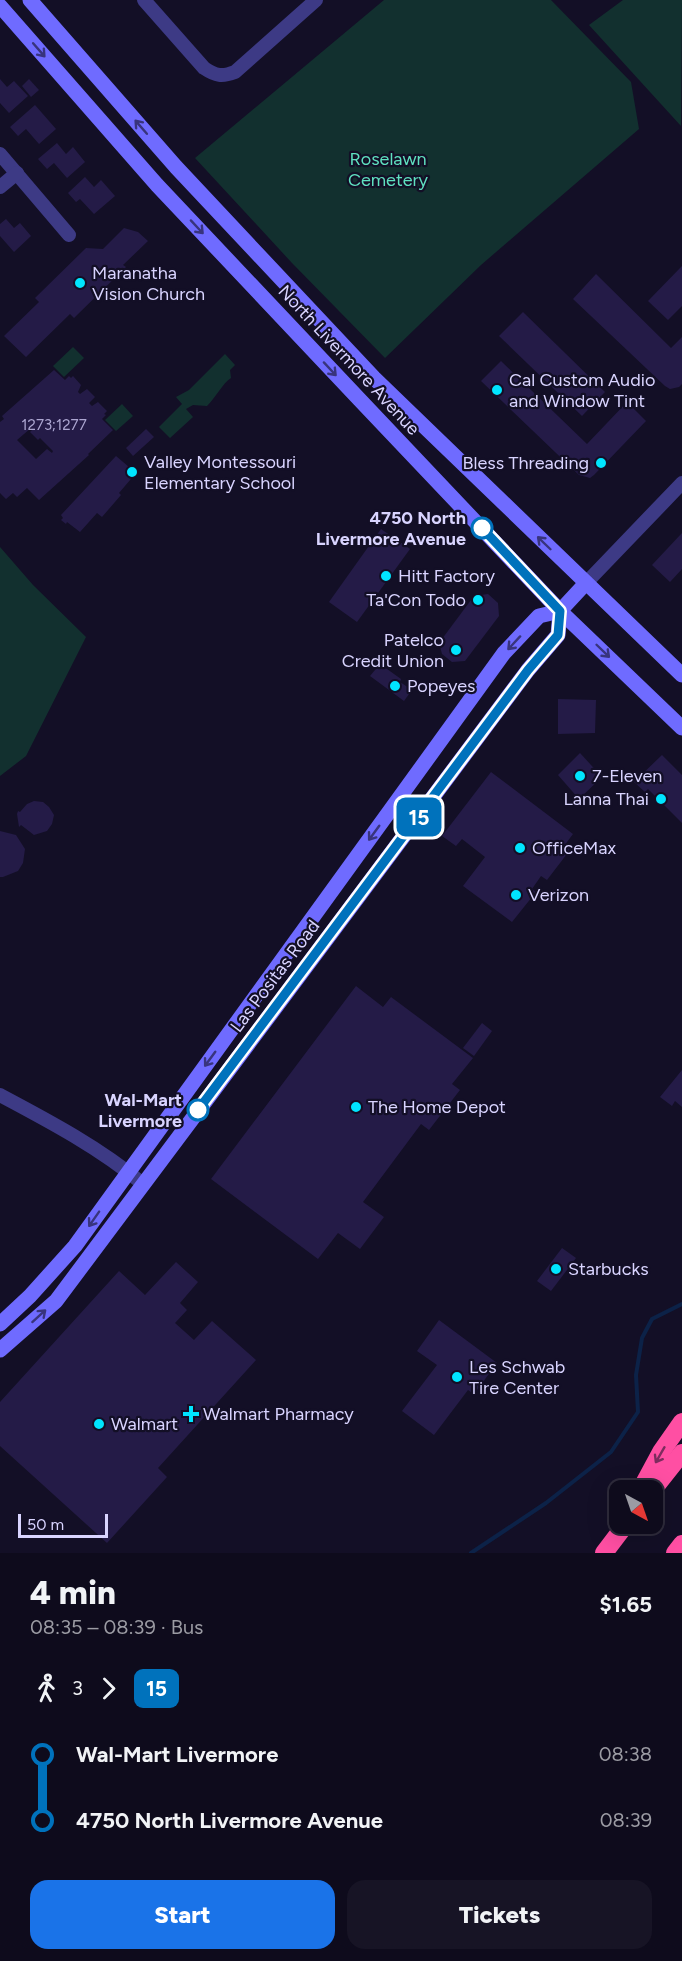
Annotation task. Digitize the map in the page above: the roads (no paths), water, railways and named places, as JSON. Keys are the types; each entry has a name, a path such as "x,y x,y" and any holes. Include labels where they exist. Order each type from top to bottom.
{"highway":[{"path":"646,1480 661,1452 682,1422"},
{"path":"661,1480 682,1454"},
{"path":"604,1553 618,1534"},
{"path":"675,1553 682,1545"}],"main road":[{"name":"North Livermore Avenue","path":"30,0 176,168 374,378 682,675"},
{"name":"North Livermore Avenue","path":"0,6 164,192 560,611 682,728"},
{"name":"Las Positas Road","path":"0,1324 30,1296 75,1246 504,653 539,616 560,611 586,583"},
{"name":"Las Positas Road","path":"0,1350 56,1301 528,670 558,635 560,611"}],"street":[{"path":"144,0 204,68 214,75 225,76 235,72 316,0"},
{"path":"0,154 69,236"},
{"path":"0,187 17,173"},
{"path":"586,583 682,483"},
{"path":"0,1095 53,1123 128,1171 143,1184"}],"waterway":[{"path":"471,1553 546,1503 611,1452 638,1412 636,1375 642,1338 652,1319 682,1304"}],"place":[{"name":"Maranatha Vision Church","path":"80,283"},
{"name":"Cal Custom Audio and Window Tint","path":"497,390"},
{"name":"Bless Threading","path":"601,463"},
{"name":"Valley Montessouri Elementary School","path":"132,472"},
{"name":"4750 North Livermore Avenue","path":"482,528"},
{"name":"Hitt Factory","path":"386,576"},
{"name":"Ta'Con Todo","path":"478,600"},
{"name":"Patelco Credit Union","path":"456,650"},
{"name":"Popeyes","path":"395,686"},
{"name":"7-Eleven","path":"580,776"},
{"name":"Lanna Thai","path":"661,799"},
{"name":"OfficeMax","path":"520,848"},
{"name":"Verizon","path":"516,895"},
{"name":"The Home Depot","path":"356,1107"},
{"name":"Wal-Mart Livermore","path":"198,1110"},
{"name":"Starbucks","path":"556,1269"},
{"name":"Les Schwab Tire Center","path":"457,1377"},
{"name":"Walmart Pharmacy","path":"191,1414"},
{"name":"Walmart","path":"99,1424"}],"park label":[{"name":"Roselawn Cemetery","path":"388,169"}]}
